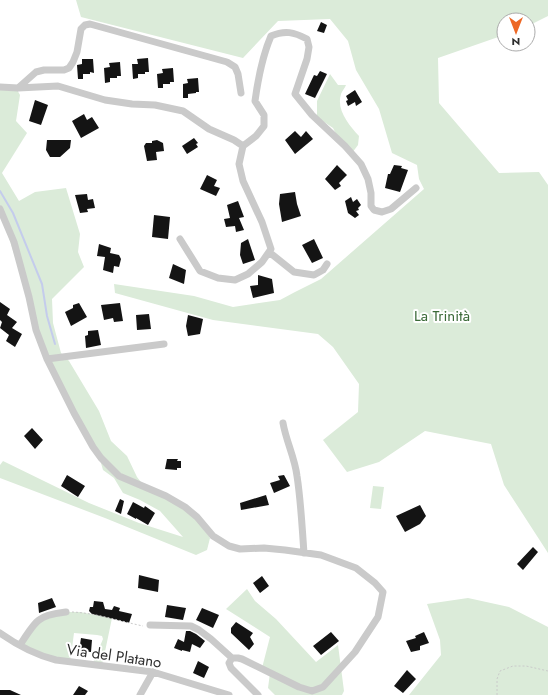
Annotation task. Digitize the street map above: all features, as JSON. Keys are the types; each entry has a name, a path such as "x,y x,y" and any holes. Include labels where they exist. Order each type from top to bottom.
{"street":[{"path":"18,88 36,72 44,70 64,70 69,68 77,52 81,29 85,25 90,24 226,62 235,67 238,74 241,93"},
{"path":"180,239 200,270 218,278 235,280 248,274 262,262 271,249 262,222 243,181 239,164 243,146 256,136 264,126 264,115 255,101 258,81 265,50 271,36 280,32 296,33 307,39 309,47 307,59 295,94 312,115 345,146 361,164 368,179 371,193 371,206 374,210 382,212 391,209 416,188"},
{"path":"0,87 18,88 58,86 105,100 132,104 155,105 183,111 209,129 234,140 243,146"},
{"path":"0,209 14,242 29,296 36,330 47,359 93,447 101,458 119,476 166,496 186,507 197,517 213,536 229,546 240,549 264,548 285,550 322,556 356,568 375,583 383,592 378,617 355,652 323,687 312,691 299,687 242,659 232,658 211,639 192,626 150,625"},
{"path":"269,252 294,272 314,275 323,270 327,264"},
{"path":"47,359 164,344"},
{"path":"283,423 285,434 293,455 297,476 304,553"},
{"path":"20,646 39,620 53,614 66,612"},
{"name":"Via del Platano","path":"0,633 20,646 43,657 56,660 153,672 229,695"},
{"path":"232,658 229,663 231,668 258,695"},
{"path":"140,695 153,672"}],"path":[{"path":"66,612 80,612 143,626 150,625"},
{"path":"497,695 497,679 500,671 513,666 526,666 548,671"}],"green space":[{"name":"La Trinità","path":"76,0 548,0 548,16 536,22 536,12 496,12 496,38 438,58 439,103 499,173 539,172 548,185 548,553 504,485 491,444 425,431 379,462 347,472 323,440 358,412 359,384 333,347 318,334 213,320 115,293 114,284 194,296 233,307 280,300 321,279 424,189 419,179 417,165 392,153 379,109 356,70 348,41 330,19 278,21 243,58 81,17"},
{"path":"330,74 338,85 346,85 341,94 340,106 344,117 359,136 358,145 352,153 340,142 333,128 317,117 317,101"},
{"path":"0,87 16,88 20,95 16,121 27,133 2,173 19,201 35,192 66,188 80,234 78,252 84,267 52,299 53,323 61,353 69,361 99,411 111,441 127,456 137,477 144,486 197,517 210,538 207,550 196,555 0,478 0,465 3,461 89,503 139,523 183,537 160,511 123,493 114,478 103,470 99,456 47,359 0,209"},
{"path":"373,486 384,487 381,509 370,508"},
{"path":"247,589 255,601 276,619 316,662 338,645 344,691 342,695 275,695 268,688 270,673 262,668 270,637 226,609"},
{"path":"468,598 509,607 548,627 548,695 409,695 441,655 440,640 427,604"},
{"path":"66,612 80,612 112,618 102,666 92,665 103,639 102,636 74,633 70,663 20,645 39,620"}],"building":[{"path":"321,22 327,25 324,33 317,31"},
{"path":"148,58 149,72 145,72 145,74 138,74 138,78 133,79 132,64 138,64 137,59"},
{"path":"82,59 93,59 94,73 90,72 90,74 83,74 83,79 78,79 77,65 82,64"},
{"path":"120,62 121,76 117,76 117,78 110,78 110,82 105,83 104,68 110,67 109,63"},
{"path":"173,68 174,82 170,82 170,84 163,84 163,88 158,88 157,74 163,73 162,69"},
{"path":"320,71 327,74 315,98 305,94 314,75 317,76"},
{"path":"198,78 199,92 188,94 188,98 183,98 183,84 188,83 187,79"},
{"path":"355,90 362,102 356,106 355,102 348,106 346,96"},
{"path":"35,100 48,105 41,125 29,121"},
{"path":"84,114 87,120 92,117 99,128 81,138 72,121"},
{"path":"295,131 301,137 306,131 313,139 295,154 285,140"},
{"path":"194,138 198,143 196,144 198,147 187,154 182,146"},
{"path":"47,140 71,140 70,148 60,157 50,157 46,150"},
{"path":"157,140 163,143 164,151 156,152 157,160 147,161 144,146 146,143 152,143 152,141"},
{"path":"337,165 347,175 339,183 341,186 335,190 325,179"},
{"path":"394,165 402,166 401,168 408,170 400,192 385,188 388,174 390,174"},
{"path":"207,175 217,180 214,186 220,188 216,196 200,189"},
{"path":"295,192 301,216 282,222 279,204 280,194"},
{"path":"87,194 88,200 93,199 95,208 87,209 88,212 80,213 75,195"},
{"path":"351,197 353,202 357,199 361,205 358,208 359,210 356,211 359,215 355,218 348,213 345,201"},
{"path":"238,201 244,217 239,218 244,230 236,232 235,226 226,227 224,219 230,218 227,205"},
{"path":"154,215 170,217 168,239 152,237"},
{"path":"248,239 255,260 243,264 240,255 241,243"},
{"path":"314,239 323,258 312,263 302,245"},
{"path":"99,244 111,248 110,253 119,255 121,259 119,267 114,266 113,273 103,270 105,257 97,256"},
{"path":"173,264 186,270 184,284 169,278"},
{"path":"258,275 272,279 274,293 253,298 250,286 258,285"},
{"path":"0,302 10,309 7,315 17,322 12,328 22,334 15,347 6,341 9,335 0,328 2,322 0,320"},
{"path":"79,303 87,317 71,326 65,312 73,308 73,305"},
{"path":"120,303 123,321 114,322 113,318 104,320 101,305"},
{"path":"149,314 151,329 137,330 136,315"},
{"path":"188,315 203,319 200,334 188,336 186,326"},
{"path":"98,330 101,345 86,348 85,336 88,335 88,331"},
{"path":"32,428 43,440 35,449 24,436"},
{"path":"167,459 178,459 177,461 181,461 181,468 177,468 177,470 165,469"},
{"path":"67,475 85,486 78,497 61,486"},
{"path":"284,475 290,486 274,493 270,483 280,480 278,476"},
{"path":"266,495 269,505 241,510 240,503"},
{"path":"120,499 124,501 121,514 115,511"},
{"path":"133,502 144,508 145,506 155,513 148,525 127,514"},
{"path":"420,505 426,516 420,524 405,532 396,516"},
{"path":"533,547 538,552 523,570 517,564"},
{"path":"139,575 159,580 158,592 138,588"},
{"path":"262,576 269,586 260,593 253,583"},
{"path":"52,598 56,607 39,613 38,603"},
{"path":"94,601 103,602 105,609 112,610 114,606 120,608 119,611 132,614 129,623 92,614 89,611 90,607 93,607"},
{"path":"167,605 186,608 183,620 165,617"},
{"path":"202,608 219,615 213,628 196,620"},
{"path":"236,622 253,633 250,637 254,644 249,650 231,633 231,628"},
{"path":"186,631 196,634 205,641 200,648 192,644 190,652 174,648 178,639 184,642"},
{"path":"331,632 339,641 321,655 313,646"},
{"path":"424,632 429,643 420,646 420,650 411,652 406,641 416,638 415,636"},
{"path":"81,638 92,640 91,652 79,651"},
{"path":"198,661 209,667 204,678 193,673"},
{"path":"407,670 416,679 403,693 394,686"},
{"path":"79,686 88,691 85,695 73,695"},
{"path":"0,690 10,690 21,695 0,695"}],"waterway":[{"path":"0,191 13,213 42,284 47,316 55,344"}]}
